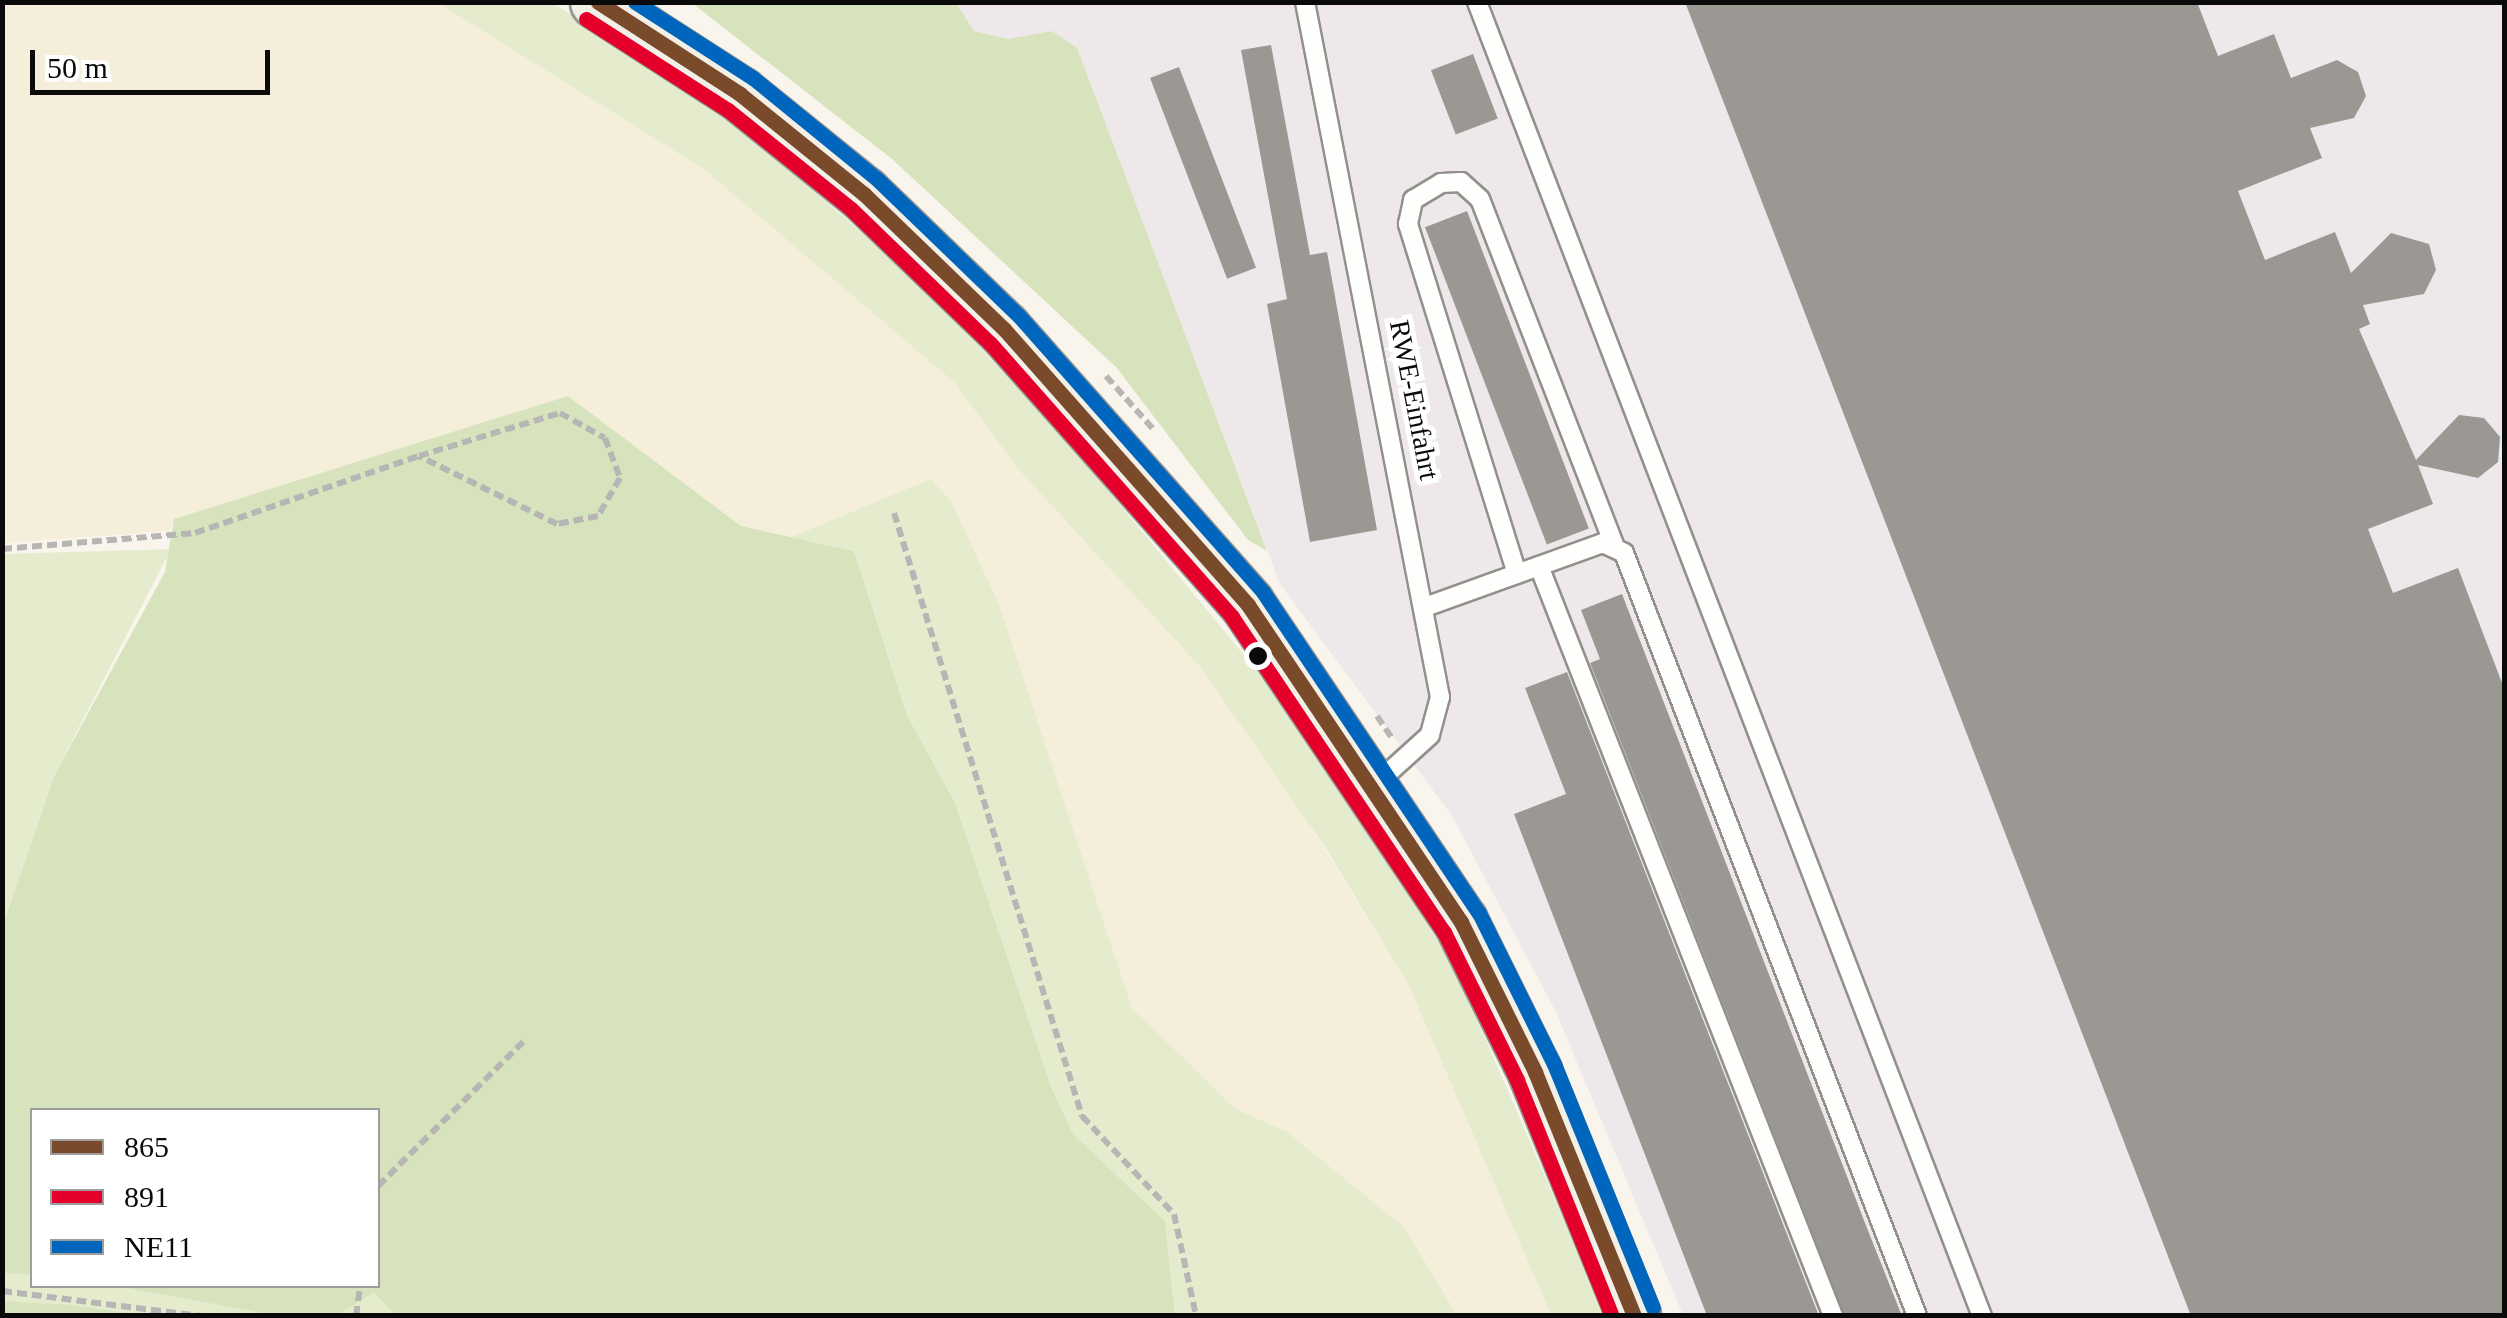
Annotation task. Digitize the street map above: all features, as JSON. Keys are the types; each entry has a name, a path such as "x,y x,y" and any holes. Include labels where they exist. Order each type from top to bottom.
{"main road":[{"path":"597,2 782,126 976,300 1220,571 1376,784 1503,1002 1634,1316"}],"lane":[{"name":"RWE-Einfahrt","path":"1305,2 1426,608 1438,717 1425,742 1376,784"},
{"path":"1477,2 1982,1316"},
{"path":"1517,574 1408,224 1413,200 1440,183 1461,182 1480,199 1917,1316"},
{"path":"1426,608 1539,566 1614,544"},
{"path":"1539,566 1833,1316"}],"path":[{"path":"2,549 173,538 419,456 566,414 605,438 620,478 598,516 556,524 419,456"},
{"path":"894,513 1082,1116 1174,1214 1196,1316"},
{"path":"380,1184 526,1040"},
{"path":"356,1316 360,1288"},
{"path":"2,1291 200,1316"}],"shaded area":[{"path":"2,3 438,3 705,170 832,275 954,382 1019,470 1202,669 1292,796 1409,986 1551,1315 1457,1315 1404,1227 1287,1132 1236,1109 1132,1008 999,604 951,501 931,479 791,537 741,526 568,396 175,519 169,531 3,543"},
{"path":"956,3 2504,3 2504,1315 1683,1315 1555,1010 1452,816 1280,584 1077,49 1052,31 1008,39 974,31"}],"green space":[{"path":"438,3 552,3 713,101 932,295 1074,449 1272,689 1376,840 1456,971 1605,1315 1551,1315 1409,986 1325,847 1202,669 1019,470 954,382 705,170"},
{"path":"692,3 956,3 974,31 1008,39 1052,31 1077,48 1267,551 1248,540 1116,367 892,159"},
{"path":"568,396 741,526 854,551 907,715 955,803 1052,1089 1073,1134 1165,1221 1175,1315 396,1316 374,1292 339,1315 280,1316 127,1288 380,1288 380,1108 30,1108 30,1275 3,1273 3,925 55,774 165,572 174,519"},
{"path":"931,479 951,501 999,604 1132,1008 1236,1109 1287,1132 1404,1227 1457,1315 1175,1315 1165,1221 1073,1134 1052,1089 955,803 907,715 854,551 791,537"},
{"path":"171,549 55,774 3,925 3,554"},
{"path":"2,1273 30,1275 30,1288 127,1288 280,1315 140,1315 3,1301"},
{"path":"374,1291 396,1315 339,1316"},
{"path":"2,1301 72,1305 140,1315 3,1315"}],"building":[{"path":"1685,2 2197,2 2218,56 2274,34 2291,78 2337,60 2358,72 2366,96 2354,118 2310,128 2322,158 2238,191 2265,260 2335,232 2351,273 2391,233 2429,244 2436,270 2424,294 2363,305 2370,324 2359,329 2416,460 2459,415 2484,418 2500,437 2498,462 2478,478 2418,465 2433,504 2368,529 2393,593 2458,568 2504,688 2504,1316 2191,1316"},
{"path":"1271,45 1310,255 1327,252 1377,530 1310,542 1267,304 1287,299 1241,50"},
{"path":"1473,54 1498,118 1456,135 1431,70"},
{"path":"1179,67 1256,268 1227,279 1150,78"},
{"path":"1467,211 1589,528 1547,545 1425,227"},
{"path":"1622,594 1902,1316 1845,1316 1590,663 1600,659 1581,610"},
{"path":"1567,672 1819,1316 1707,1316 1514,814 1566,794 1525,688"}],"transit line":[{"name":"865","path":"598,2 740,94 864,194 1004,329 1248,605 1461,922 1535,1072 1634,1316"},
{"name":"NE11","path":"635,2 753,78 878,180 1019,316 1263,592 1479,913 1554,1064 1653,1308"},
{"name":"891","path":"586,19 728,110 851,209 990,343 1232,617 1444,932 1517,1080 1612,1316"}]}
